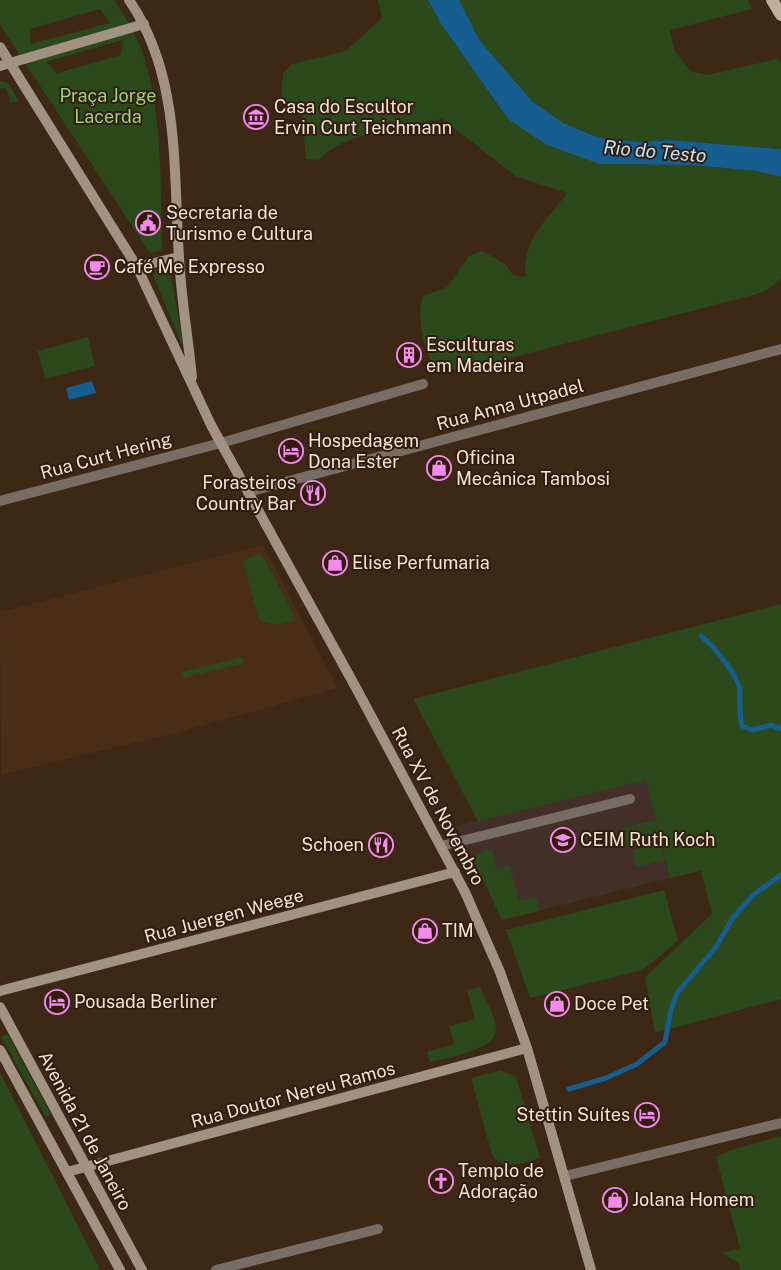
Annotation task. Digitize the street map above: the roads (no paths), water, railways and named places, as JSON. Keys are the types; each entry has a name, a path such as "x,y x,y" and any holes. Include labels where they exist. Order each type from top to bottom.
{"main road":[{"name":"Rua XV de Novembro","path":"129,0 144,24 157,58 169,108 176,178 178,257 193,385"},
{"path":"772,0 781,15"},
{"path":"5,65 144,24"},
{"name":"Rua XV de Novembro","path":"0,47 5,65 137,267 221,443 455,872 500,972 528,1048 591,1270"},
{"path":"137,267 178,257"},
{"name":"Rua Juergen Weege","path":"0,991 455,872"},
{"name":"Avenida 21 de Janeiro","path":"0,1008 142,1270"},
{"name":"Rua Doutor Nereu Ramos","path":"67,1172 528,1048"},
{"name":"Avenida 21 de Janeiro","path":"0,1050 120,1270"}],"street":[{"name":"Rua Anna Utpadel","path":"248,492 781,349"},
{"name":"Rua Curt Hering","path":"0,501 221,443 423,384"},
{"path":"441,846 630,798"},
{"path":"564,1176 781,1123"},
{"path":"216,1270 378,1228"}],"water":[{"name":"Rio do Testo","path":"428,0 459,0 480,41 533,102 563,123 599,138 642,142 669,140 781,149 781,177 757,171 692,165 600,164 547,145 508,119 441,24"},
{"path":"92,381 96,393 69,400 66,388"}],"waterway":[{"path":"701,636 725,661 739,685 742,726 753,730 771,725 781,729"},
{"path":"569,1089 606,1078 637,1064 665,1042 671,1010 677,993 716,947 732,919 753,895 781,875"}],"place":[{"name":"Casa do Escultor Ervin Curt Teichmann","path":"256,117"},
{"name":"Secretaria de Turismo e Cultura","path":"148,223"},
{"name":"Café Me Expresso","path":"97,267"},
{"name":"Esculturas em Madeira","path":"409,355"},
{"name":"Hospedagem Dona Ester","path":"291,451"},
{"name":"Oficina Mecânica Tambosi","path":"439,468"},
{"name":"Forasteiros Country Bar","path":"313,493"},
{"name":"Elise Perfumaria","path":"335,563"},
{"name":"CEIM Ruth Koch","path":"563,840"},
{"name":"Schoen","path":"381,845"},
{"name":"TIM","path":"425,931"},
{"name":"Pousada Berliner","path":"57,1002"},
{"name":"Doce Pet","path":"557,1004"},
{"name":"Stettin Suítes","path":"647,1115"},
{"name":"Templo de Adoração","path":"441,1181"},
{"name":"Jolana Homem","path":"615,1200"}],"park label":[{"name":"Praça Jorge Lacerda","path":"108,106"}]}
